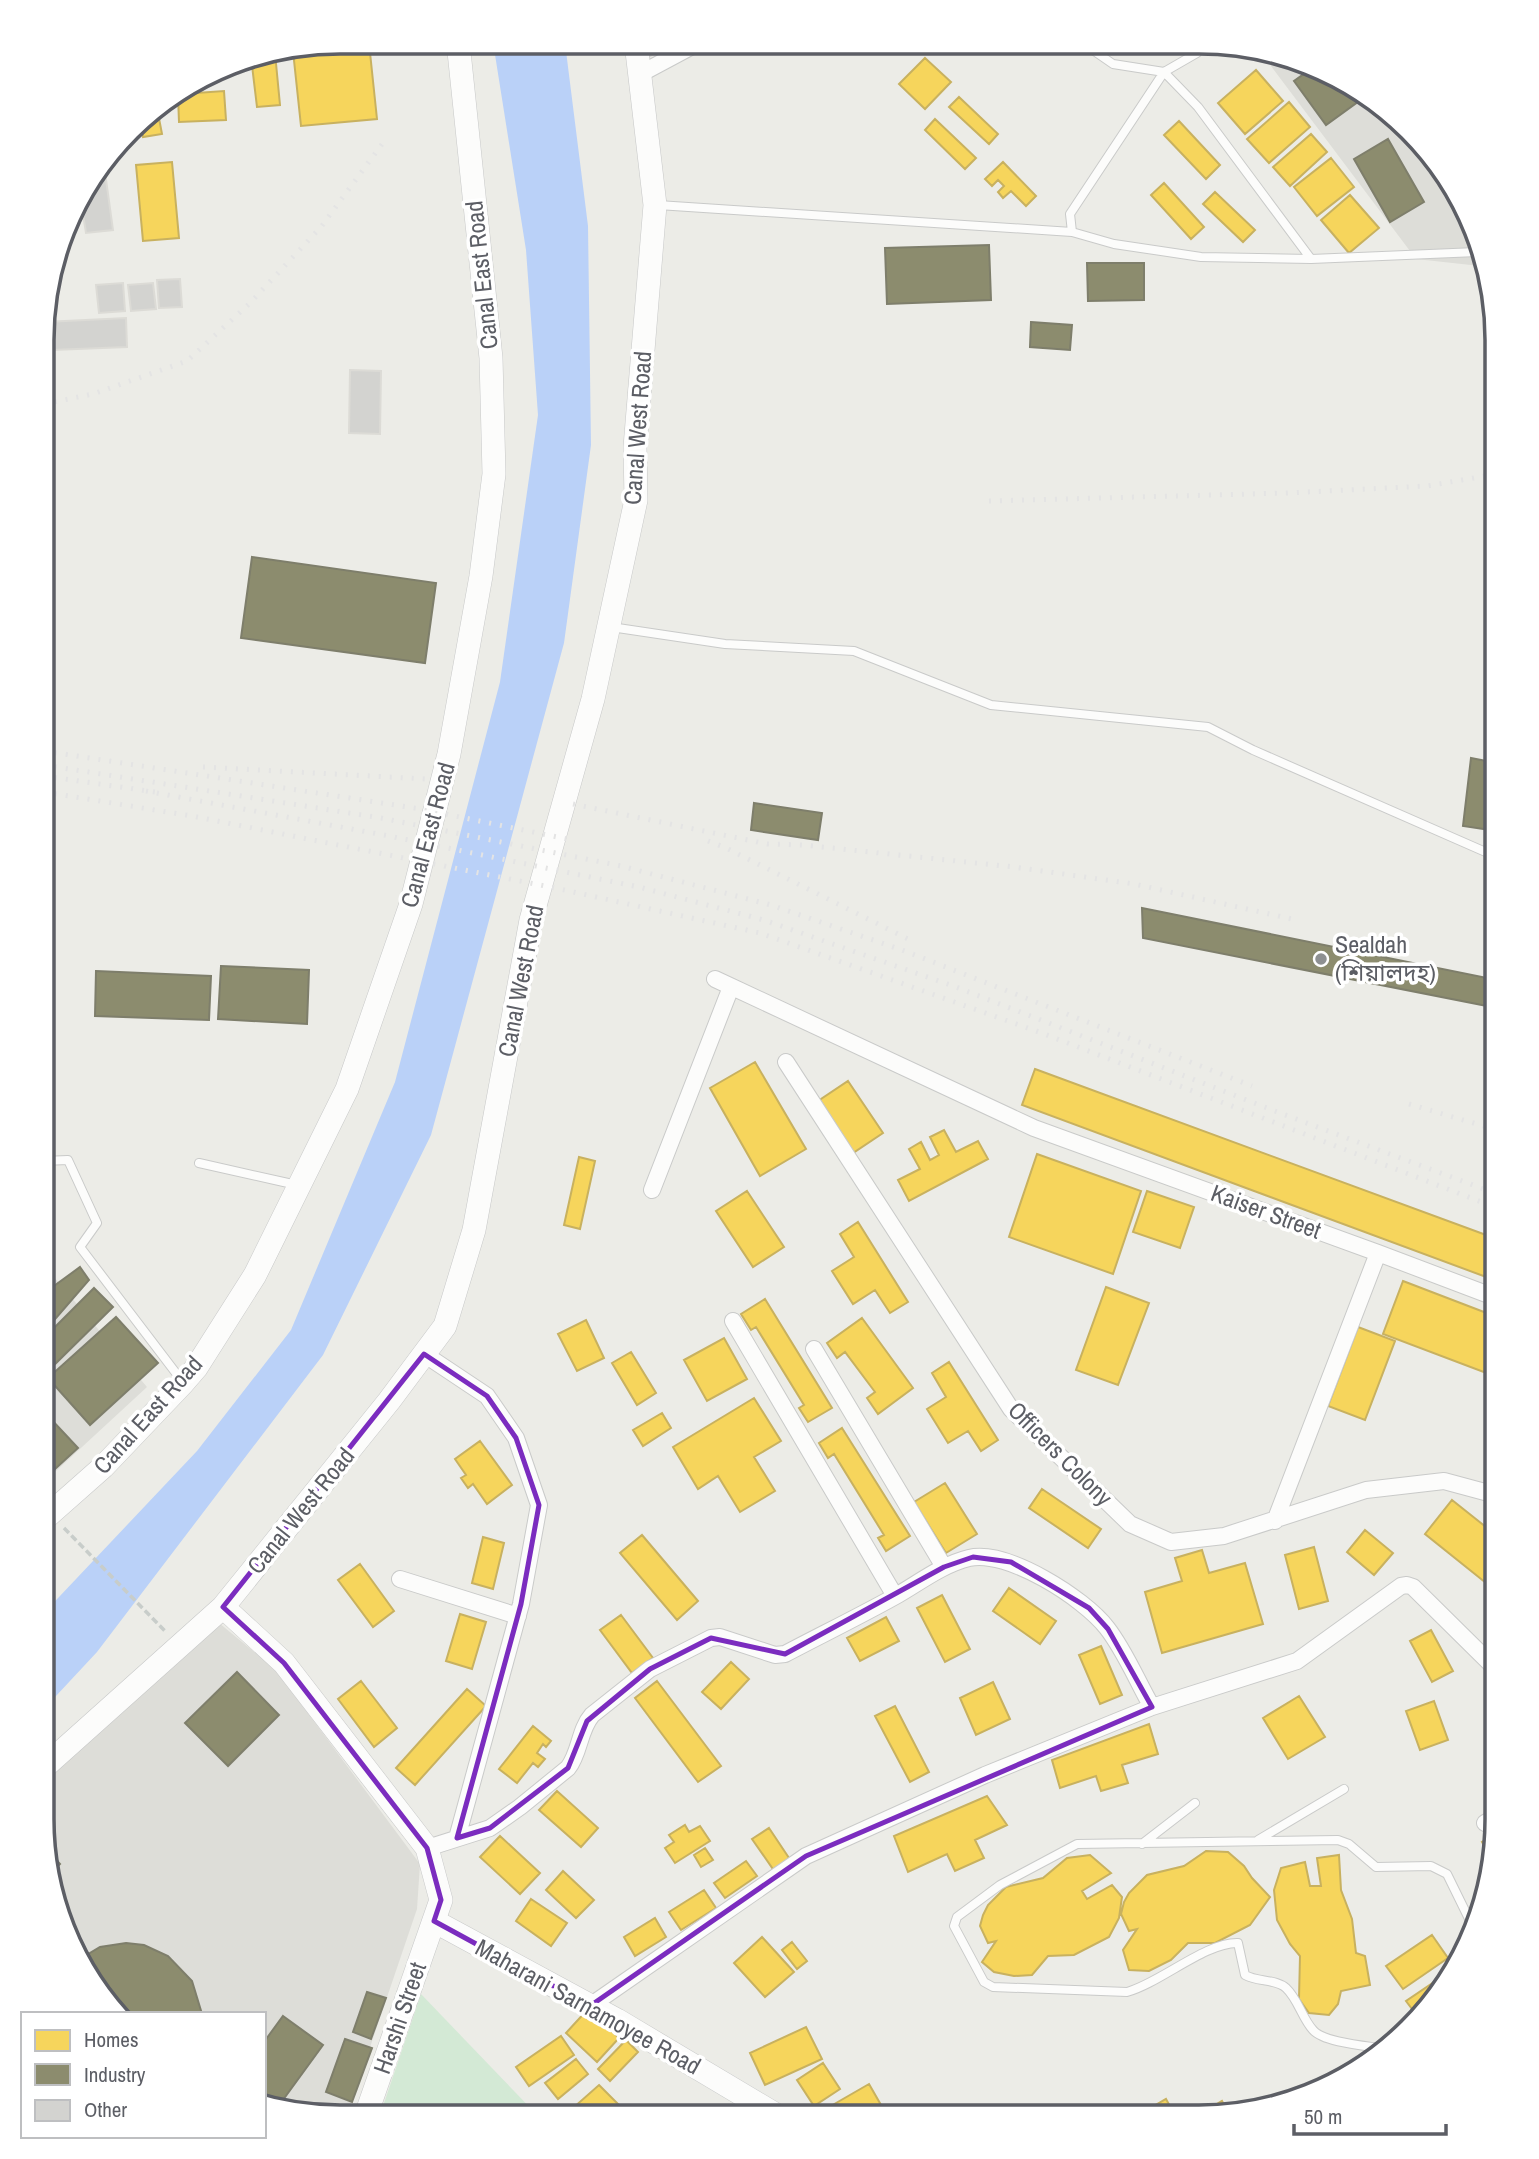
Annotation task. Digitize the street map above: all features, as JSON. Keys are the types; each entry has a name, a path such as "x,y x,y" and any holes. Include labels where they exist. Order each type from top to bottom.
{"street":[{"name":"Canal East Road","path":"54,1510 103,1467 196,1368 256,1275 347,1089 411,904 449,754 481,576 494,474 491,358 459,54"},
{"name":"Canal West Road","path":"54,1758 223,1607 445,1326 474,1230 531,920 593,699 636,500 635,447 655,205 637,54"},
{"path":"640,74 677,54"},
{"name":"Kaiser Street","path":"715,979 1034,1128 1485,1293"},
{"path":"652,1190 731,987"},
{"name":"Officers Colony","path":"786,1062 1011,1409 1130,1524 1171,1542 1224,1536 1366,1490 1444,1481 1485,1492"},
{"path":"1275,1521 1378,1253"},
{"path":"733,1321 895,1597"},
{"path":"814,1349 944,1567"},
{"path":"424,1354 487,1396 516,1438 539,1505 518,1616 457,1838"},
{"path":"223,1607 284,1663 427,1848 490,1828 520,1807 568,1768 574,1760 587,1721 650,1669 711,1638 720,1637 775,1655 785,1654 895,1597 944,1567 973,1557 1011,1562 1070,1594 1089,1608 1108,1629 1152,1707"},
{"path":"400,1578 518,1616"},
{"path":"590,2006 806,1856 985,1775 1152,1707 1297,1661 1401,1586 1413,1587 1485,1658"},
{"name":"Harshi Street","path":"370,2105 441,1900 427,1848"},
{"name":"Maharani Sarnamoyee Road","path":"434,1921 590,2006 759,2105"}],"lane":[{"path":"1098,54 1113,64 1164,72 1198,107 1311,259"},
{"path":"1072,232 1070,214 1164,72 1195,54"},
{"path":"655,205 1072,232 1114,244 1201,257 1311,259 1471,252"},
{"path":"608,627 725,644 854,651 991,705 1208,727 1265,755 1485,852"},
{"path":"54,1161 68,1160 97,1223 80,1247 183,1383"},
{"path":"199,1163 300,1185"},
{"path":"1255,1842 1344,1789"},
{"path":"1142,1843 1195,1803"},
{"path":"1372,2047 1324,2038 1314,2032 1286,1989 1278,1984 1253,1980 1245,1975 1238,1943 1230,1943 1188,1961 1138,1989 1127,1992 992,1987 984,1982 954,1926 957,1917 1000,1885 1077,1844 1338,1840 1349,1844 1376,1867 1432,1866 1447,1874 1468,1916"}],"path":[{"path":"54,1525 180,1646"}],"highlighted area":[{"path":"424,1354 487,1396 516,1438 539,1505 521,1604 457,1838 490,1828 568,1768 587,1721 650,1669 711,1638 785,1654 944,1567 973,1557 1011,1562 1089,1608 1108,1629 1152,1707 806,1856 590,2006 434,1921 441,1900 427,1848 284,1663 223,1607"}],"shaded area":[{"path":"1269,63 1308,76 1358,102 1401,138 1426,166 1455,214 1475,265 1416,259"},
{"path":"54,1277 147,1387 54,1473"},
{"path":"219,1623 275,1669 420,1864 417,1909 350,2105 303,2102 266,2095 266,2012 130,2012 125,2007 102,1978 69,1911 57,1856 54,1771"}],"green space":[{"path":"421,1994 527,2105 383,2105"}],"water":[{"path":"495,54 566,54 588,226 591,445 564,643 431,1135 323,1355 97,1652 54,1698 54,1602 197,1451 291,1330 395,1082 500,682 538,415 526,250"}],"building: Homes":[{"path":"370,54 377,119 301,126 294,59"},
{"path":"925,58 951,82 925,109 899,84"},
{"path":"276,62 280,105 257,107 252,68"},
{"path":"1256,70 1283,101 1245,134 1218,103"},
{"path":"224,91 226,120 179,122 178,104 197,93"},
{"path":"959,97 998,134 989,144 949,107"},
{"path":"1289,102 1310,127 1269,163 1247,139"},
{"path":"159,119 162,134 143,137 142,134"},
{"path":"935,119 976,158 965,169 925,130"},
{"path":"1179,121 1220,165 1206,179 1164,135"},
{"path":"1311,134 1327,152 1290,186 1273,167"},
{"path":"1331,158 1354,187 1317,216 1294,187"},
{"path":"172,162 179,238 143,241 136,165"},
{"path":"1003,162 1036,196 1026,206 1011,191 1003,198 998,192 1004,186 998,180 992,186 985,179"},
{"path":"1164,183 1204,227 1191,239 1151,195"},
{"path":"1215,192 1255,230 1243,242 1203,204"},
{"path":"1350,195 1379,228 1349,253 1321,220"},
{"path":"755,1062 806,1149 760,1176 710,1088"},
{"path":"1035,1069 1485,1235 1485,1277 1022,1105"},
{"path":"848,1081 883,1133 853,1153 818,1101"},
{"path":"944,1130 956,1152 978,1141 988,1159 909,1201 898,1180 920,1169 909,1149 921,1142 930,1160 939,1155 930,1137"},
{"path":"1037,1154 1141,1191 1113,1274 1009,1237"},
{"path":"579,1157 595,1161 580,1229 564,1225"},
{"path":"747,1191 784,1247 753,1267 716,1211"},
{"path":"1147,1191 1194,1207 1180,1248 1133,1232"},
{"path":"858,1222 908,1302 890,1313 875,1290 853,1304 832,1271 854,1257 840,1234"},
{"path":"1403,1281 1485,1312 1485,1372 1383,1334"},
{"path":"1106,1287 1149,1303 1118,1385 1076,1370"},
{"path":"765,1299 832,1408 808,1422 799,1408 804,1405 756,1327 751,1330 741,1314"},
{"path":"862,1318 913,1388 878,1414 867,1398 875,1392 845,1352 837,1358 827,1343"},
{"path":"586,1320 604,1358 577,1371 558,1334"},
{"path":"1358,1327 1395,1341 1365,1420 1328,1406"},
{"path":"724,1338 747,1379 707,1401 684,1360"},
{"path":"631,1352 656,1393 637,1405 612,1363"},
{"path":"949,1362 998,1440 981,1451 968,1431 948,1443 927,1409 946,1397 932,1373"},
{"path":"754,1398 781,1441 754,1457 775,1491 740,1512 718,1476 698,1489 673,1447"},
{"path":"662,1413 671,1428 643,1446 633,1430"},
{"path":"842,1428 910,1536 886,1551 878,1538 884,1535 834,1454 828,1458 819,1443"},
{"path":"480,1441 512,1485 487,1504 473,1484 468,1488 461,1478 466,1475 455,1459"},
{"path":"945,1483 977,1534 946,1553 914,1502"},
{"path":"1042,1489 1101,1529 1088,1548 1029,1508"},
{"path":"1452,1500 1485,1526 1485,1582 1425,1534"},
{"path":"1365,1530 1393,1553 1374,1575 1347,1552"},
{"path":"642,1535 698,1601 677,1620 620,1553"},
{"path":"483,1537 504,1543 493,1589 472,1583"},
{"path":"1314,1547 1328,1601 1299,1609 1285,1555"},
{"path":"1202,1550 1209,1573 1245,1563 1263,1624 1162,1653 1145,1592 1182,1581 1175,1558"},
{"path":"360,1564 394,1611 373,1627 338,1580"},
{"path":"1009,1588 1056,1621 1040,1644 993,1611"},
{"path":"942,1595 970,1649 945,1662 917,1608"},
{"path":"460,1614 486,1622 472,1669 446,1661"},
{"path":"621,1615 653,1658 632,1673 600,1630"},
{"path":"886,1617 899,1641 860,1661 847,1638"},
{"path":"1431,1630 1453,1671 1432,1682 1410,1641"},
{"path":"1101,1646 1122,1695 1100,1704 1079,1655"},
{"path":"731,1662 749,1679 721,1709 702,1692"},
{"path":"361,1681 397,1728 374,1747 338,1699"},
{"path":"657,1681 721,1766 698,1782 635,1698"},
{"path":"993,1682 1010,1719 976,1735 960,1698"},
{"path":"467,1689 486,1706 415,1785 396,1768"},
{"path":"1299,1696 1325,1737 1288,1759 1263,1718"},
{"path":"1434,1701 1448,1740 1420,1750 1406,1711"},
{"path":"895,1706 929,1772 910,1782 875,1716"},
{"path":"1149,1724 1158,1754 1122,1765 1128,1783 1101,1791 1096,1776 1060,1788 1052,1760"},
{"path":"533,1726 551,1741 546,1747 543,1744 537,1753 545,1759 538,1767 533,1763 517,1783 499,1769"},
{"path":"557,1791 598,1828 581,1847 539,1810"},
{"path":"987,1796 1007,1825 975,1840 984,1858 955,1871 947,1854 908,1872 894,1836"},
{"path":"685,1825 689,1832 700,1826 710,1841 675,1863 665,1848 674,1842 669,1835"},
{"path":"769,1828 791,1861 775,1872 752,1839"},
{"path":"500,1836 540,1873 520,1894 480,1857"},
{"path":"705,1848 713,1860 701,1867 694,1855"},
{"path":"1206,1851 1228,1852 1244,1866 1270,1897 1250,1925 1215,1943 1188,1943 1171,1960 1149,1971 1129,1970 1123,1950 1137,1929 1129,1931 1121,1914 1129,1893 1147,1875 1184,1866"},
{"path":"1090,1855 1111,1873 1082,1891 1087,1899 1112,1885 1122,1897 1119,1918 1109,1937 1074,1955 1048,1956 1032,1975 1014,1976 994,1972 982,1962 996,1941 988,1943 980,1926 983,1915 988,1905 1006,1887 1043,1878 1067,1858"},
{"path":"1339,1855 1341,1890 1352,1919 1356,1953 1365,1956 1370,1985 1341,1991 1338,2004 1329,2015 1309,2013 1299,1999 1300,1956 1277,1920 1274,1890 1281,1868 1305,1862 1310,1886 1321,1886 1317,1858"},
{"path":"746,1861 757,1876 725,1898 714,1883"},
{"path":"563,1871 594,1900 576,1918 546,1890"},
{"path":"704,1890 716,1908 681,1930 669,1912"},
{"path":"531,1899 567,1923 551,1946 516,1921"},
{"path":"655,1918 666,1937 635,1956 624,1937"},
{"path":"1432,1935 1448,1958 1403,1989 1386,1966"},
{"path":"762,1937 794,1972 765,1997 734,1963"},
{"path":"792,1942 807,1961 797,1969 782,1950"},
{"path":"1434,1982 1412,2009 1406,2001"},
{"path":"588,2009 619,2038 597,2062 566,2033"},
{"path":"806,2027 822,2059 765,2085 750,2053"},
{"path":"561,2036 574,2055 529,2086 516,2067"},
{"path":"626,2040 638,2052 610,2081 598,2069"},
{"path":"576,2059 588,2074 558,2099 545,2083"},
{"path":"823,2063 840,2089 813,2105 797,2080"},
{"path":"869,2084 881,2105 833,2105"},
{"path":"599,2085 619,2105 576,2105"},
{"path":"1166,2099 1169,2105 1156,2105"}],"building: Industry":[{"path":"1304,74 1358,102 1326,125 1294,81"},
{"path":"1388,139 1424,202 1390,222 1354,159"},
{"path":"989,245 991,300 887,304 885,248"},
{"path":"1087,263 1144,263 1144,300 1088,301"},
{"path":"1031,322 1072,325 1070,350 1030,347"},
{"path":"252,557 436,583 425,663 241,638"},
{"path":"1471,758 1485,761 1485,829 1463,826"},
{"path":"754,803 822,813 818,840 751,830"},
{"name":"Sealdah (শিয়ালদহ)","path":"1142,908 1485,978 1485,1006 1143,938"},
{"path":"221,966 309,970 307,1024 218,1019"},
{"path":"96,971 211,976 209,1020 95,1016"},
{"path":"80,1267 89,1280 54,1320 54,1286"},
{"path":"94,1288 113,1307 54,1365 54,1328"},
{"path":"116,1317 158,1363 90,1425 54,1385 54,1373"},
{"path":"54,1422 78,1448 54,1470"},
{"path":"237,1672 279,1715 228,1766 185,1723"},
{"path":"126,1943 144,1945 168,1956 192,1981 201,2012 130,2012 102,1978 89,1954 100,1947"},
{"path":"367,1992 386,1998 371,2039 353,2032"},
{"path":"283,2016 323,2045 284,2099 266,2095 266,2039"},
{"path":"345,2039 372,2048 352,2102 326,2092"}],"building: Other":[{"path":"106,176 113,230 86,233 83,216"},
{"path":"180,279 182,307 159,308 157,280"},
{"path":"123,283 125,311 99,313 96,285"},
{"path":"153,283 156,309 131,311 128,285"},
{"path":"126,318 127,347 54,350 55,322"},
{"path":"350,370 381,371 380,434 349,433"}],"railway":[{"path":"54,402 93,394 187,361 249,304 321,227 385,140"},
{"path":"989,501 1287,493 1427,486 1485,476"},
{"path":"54,753 421,809 567,839"},
{"path":"54,767 381,818 621,866 771,905 902,950 1252,1086"},
{"path":"203,767 426,779"},
{"path":"54,777 155,792"},
{"path":"146,791 384,835 639,887 764,920 956,987 1485,1190"},
{"path":"54,794 192,816 555,888 760,933 1039,1032 1485,1203"},
{"path":"573,804 767,844 803,845 1014,867 1134,884 1292,919"},
{"path":"708,841 912,941"},
{"path":"1409,1104 1485,1126"}],"place":[{"name":"Sealdah (শিয়ালদহ)","path":"1321,959"}]}
